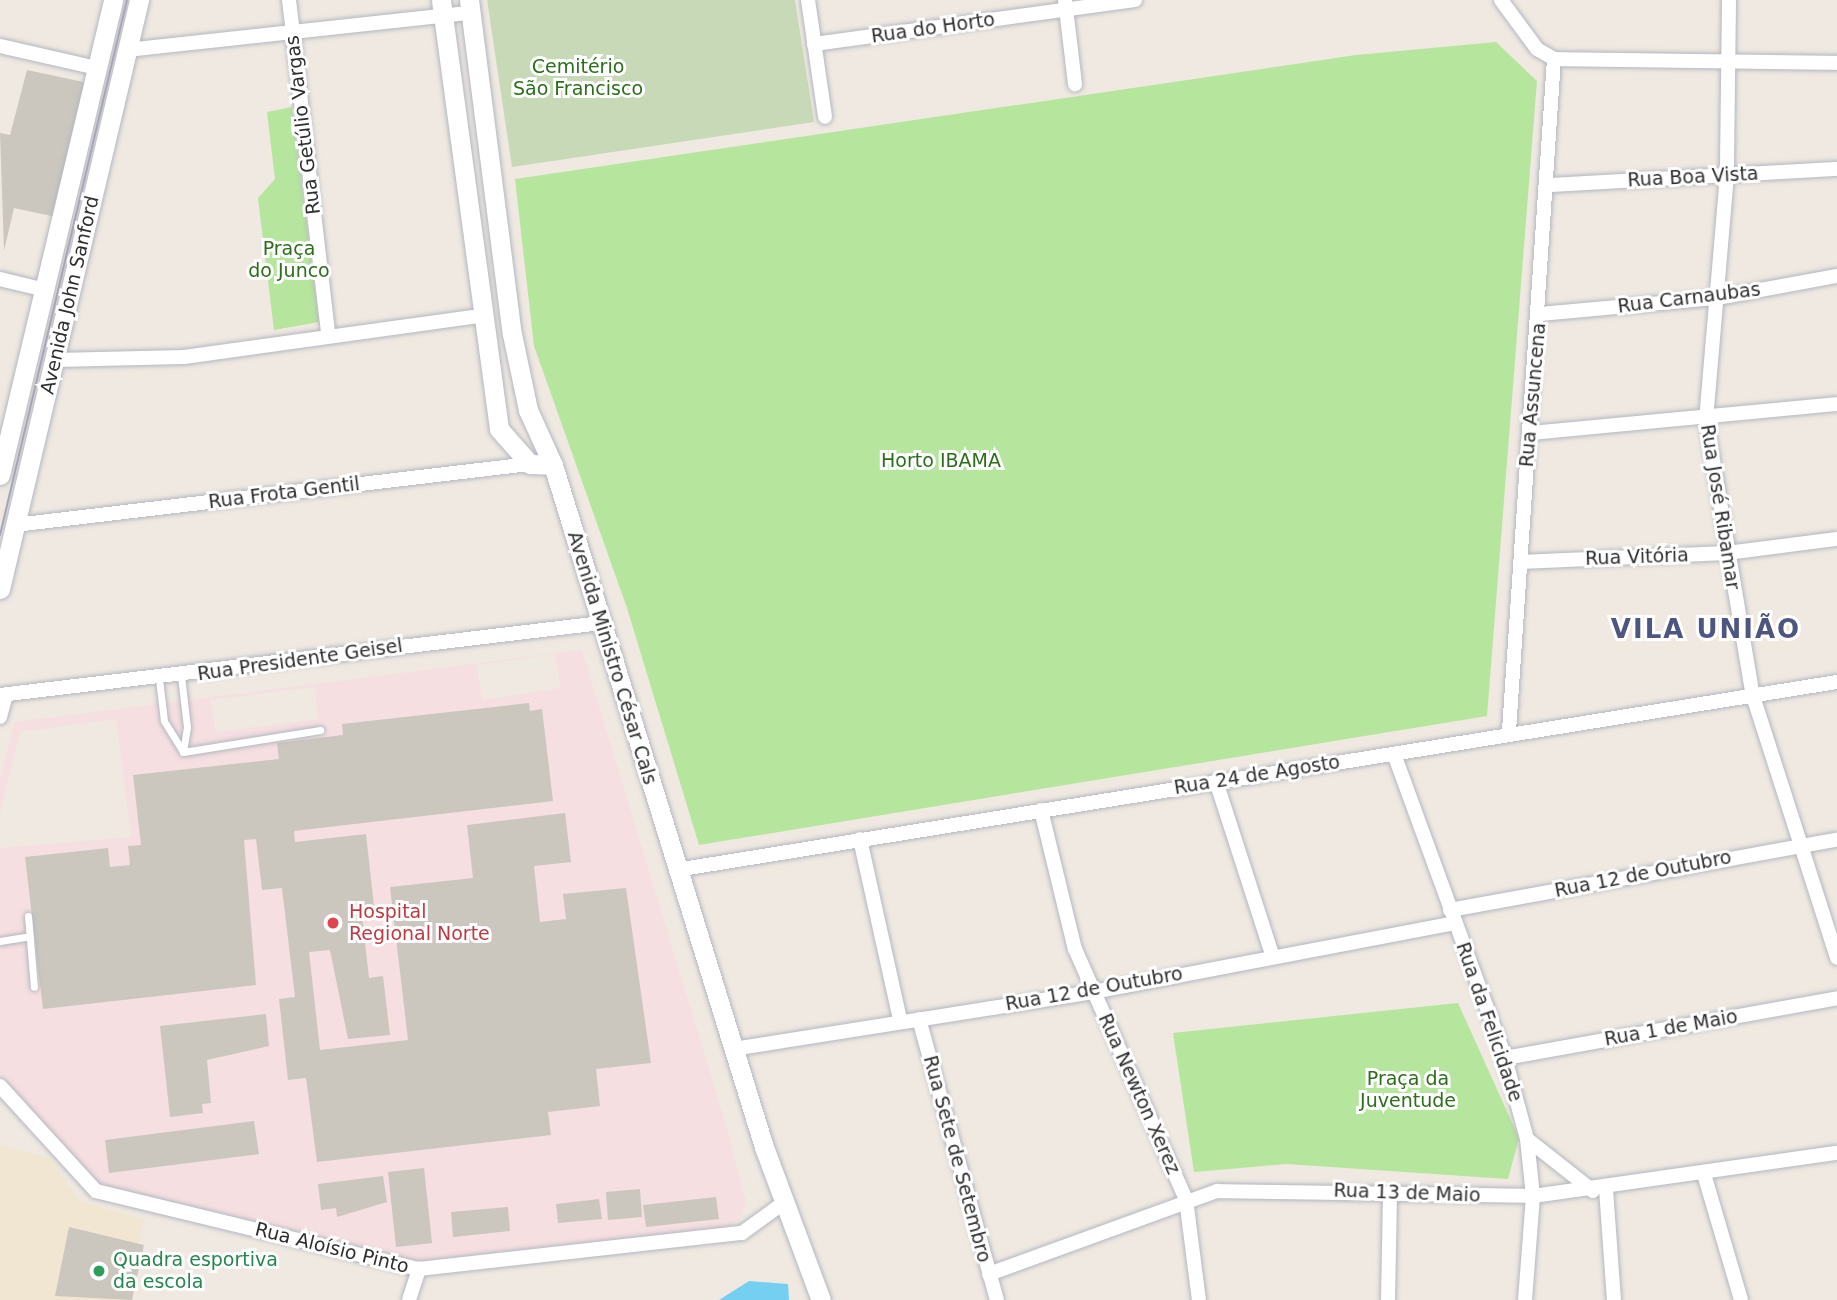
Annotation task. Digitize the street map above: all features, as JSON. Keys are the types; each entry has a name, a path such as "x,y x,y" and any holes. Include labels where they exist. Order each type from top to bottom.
{"main road":[{"name":"Avenida John Sanford","path":"0,475 113,0"},
{"name":"Avenida John Sanford","path":"0,589 139,0"},
{"name":"Avenida Ministro César Cals","path":"470,6 512,334 528,410 553,465 733,1049 821,1300"},
{"path":"442,7 480,316 499,429 530,464"},
{"name":"Rua Frota Gentil","path":"530,464 553,465"}],"street":[{"name":"Rua Getúlio Vargas","path":"289,0 328,334"},
{"path":"808,0 825,117"},
{"name":"Rua do Horto","path":"814,44 1066,5 1135,0"},
{"path":"1502,0 1537,50 1554,59 1733,57 1837,64"},
{"name":"Rua José Ribamar","path":"1729,0 1733,57 1727,175 1706,419 1752,696 1804,844 1837,958"},
{"path":"1066,5 1075,84"},
{"path":"127,50 291,32 442,7 470,6"},
{"path":"0,46 97,68"},
{"name":"Rua Assuncena","path":"1509,731 1549,185 1554,59"},
{"name":"Rua Boa Vista","path":"1549,185 1837,169"},
{"name":"Rua Carnaubas","path":"1540,314 1717,298 1837,276"},
{"path":"0,279 45,290"},
{"path":"56,360 184,357 328,334 480,316"},
{"path":"1530,433 1706,419 1837,404"},
{"name":"Rua Frota Gentil","path":"15,525 530,464"},
{"name":"Rua Vitória","path":"1520,562 1727,553 1837,539"},
{"name":"Rua Presidente Geisel","path":"3,695 159,679 601,623"},
{"name":"Rua 24 de Agosto","path":"676,870 1394,754 1509,731 1837,682"},
{"path":"0,717 3,695"},
{"name":"Rua da Felicidade","path":"1394,754 1505,1058 1527,1139 1534,1196 1525,1300"},
{"path":"1216,781 1272,957"},
{"name":"Rua Newton Xerez","path":"1041,810 1064,910 1093,992 1186,1199 1199,1300"},
{"path":"860,839 901,1020"},
{"name":"Rua 12 de Outubro","path":"733,1049 901,1020 1093,992 1837,839"},
{"name":"Rua 1 de Maio","path":"1505,1058 1837,998"},
{"name":"Rua Sete de Setembro","path":"919,1019 997,1300"},
{"name":"Rua Aloísio Pinto","path":"0,1086 96,1191 419,1269 742,1233 786,1201"},
{"path":"1527,1139 1600,1190 1614,1300"},
{"name":"Rua 13 de Maio","path":"989,1274 1186,1199 1217,1191 1534,1196 1600,1190 1837,1153"},
{"path":"1704,1174 1741,1300"},
{"path":"1388,1300 1390,1194"},
{"path":"409,1300 419,1269"}],"lane":[{"path":"180,676 187,727 183,752"},
{"path":"159,679 164,721 183,752"},
{"path":"183,752 320,730"},
{"path":"28,916 34,987"},
{"path":"0,941 30,936"}],"shaded area":[{"name":"Hospital Regional Norte","path":"582,650 726,1125 746,1202 741,1218 722,1230 408,1262 111,1192 90,1179 0,1076 0,848 131,837 116,719 20,732 0,814 0,778 15,722","holes":["555,654 561,688 482,700 477,665","315,687 318,719 216,732 210,700"]},
{"path":"0,1145 51,1159 80,1201 144,1220 125,1300 0,1300"}],"green space":[{"name":"Cemitério São Francisco","path":"487,0 795,0 814,122 512,167"},
{"name":"Horto IBAMA","path":"1496,42 1537,81 1487,716 699,845 627,608 534,346 515,179 1356,55"},
{"name":"Praça do Junco","path":"292,107 319,322 274,330 258,198 275,179 267,112"},
{"name":"Praça da Juventude","path":"1458,1003 1519,1138 1508,1179 1286,1164 1194,1172 1173,1033"}],"water":[{"path":"749,1281 788,1284 789,1300 719,1300"}],"building":[{"path":"27,70 88,83 56,217 14,208 4,251 0,133 10,135"},
{"path":"529,703 530,711 542,709 553,801 294,831 295,842 366,834 374,906 361,907 369,978 383,976 390,1035 348,1039 330,950 309,952 320,1050 408,1040 390,887 473,878 467,825 565,813 571,862 534,866 540,922 566,919 563,894 626,888 651,1063 596,1069 600,1106 548,1112 551,1135 317,1162 306,1078 288,1080 279,999 295,997 282,888 262,890 256,839 244,840 256,985 43,1009 25,857 108,848 110,867 130,865 128,846 141,845 133,775 279,759 277,743 343,735 342,724"},
{"path":"266,1014 269,1046 207,1060 211,1103 202,1104 203,1113 170,1117 160,1026"},
{"path":"254,1121 259,1154 109,1173 105,1140"},
{"path":"424,1168 432,1243 396,1247 388,1172"},
{"path":"383,1176 387,1202 337,1217 336,1208 321,1210 318,1184"},
{"path":"640,1189 642,1217 608,1220 606,1192"},
{"path":"716,1197 719,1219 646,1227 643,1205"},
{"path":"599,1199 602,1219 558,1223 556,1204"},
{"path":"508,1207 510,1231 453,1237 451,1212"},
{"name":"Quadra esportiva da escola","path":"69,1227 144,1245 132,1300 55,1296"}],"tram line":[{"path":"0,535 127,0"}],"place":[{"name":"Hospital Regional Norte","path":"333,923"},
{"name":"Quadra esportiva da escola","path":"99,1271"}],"district":[{"name":"VILA UNIÃO","path":"1706,630"}]}
